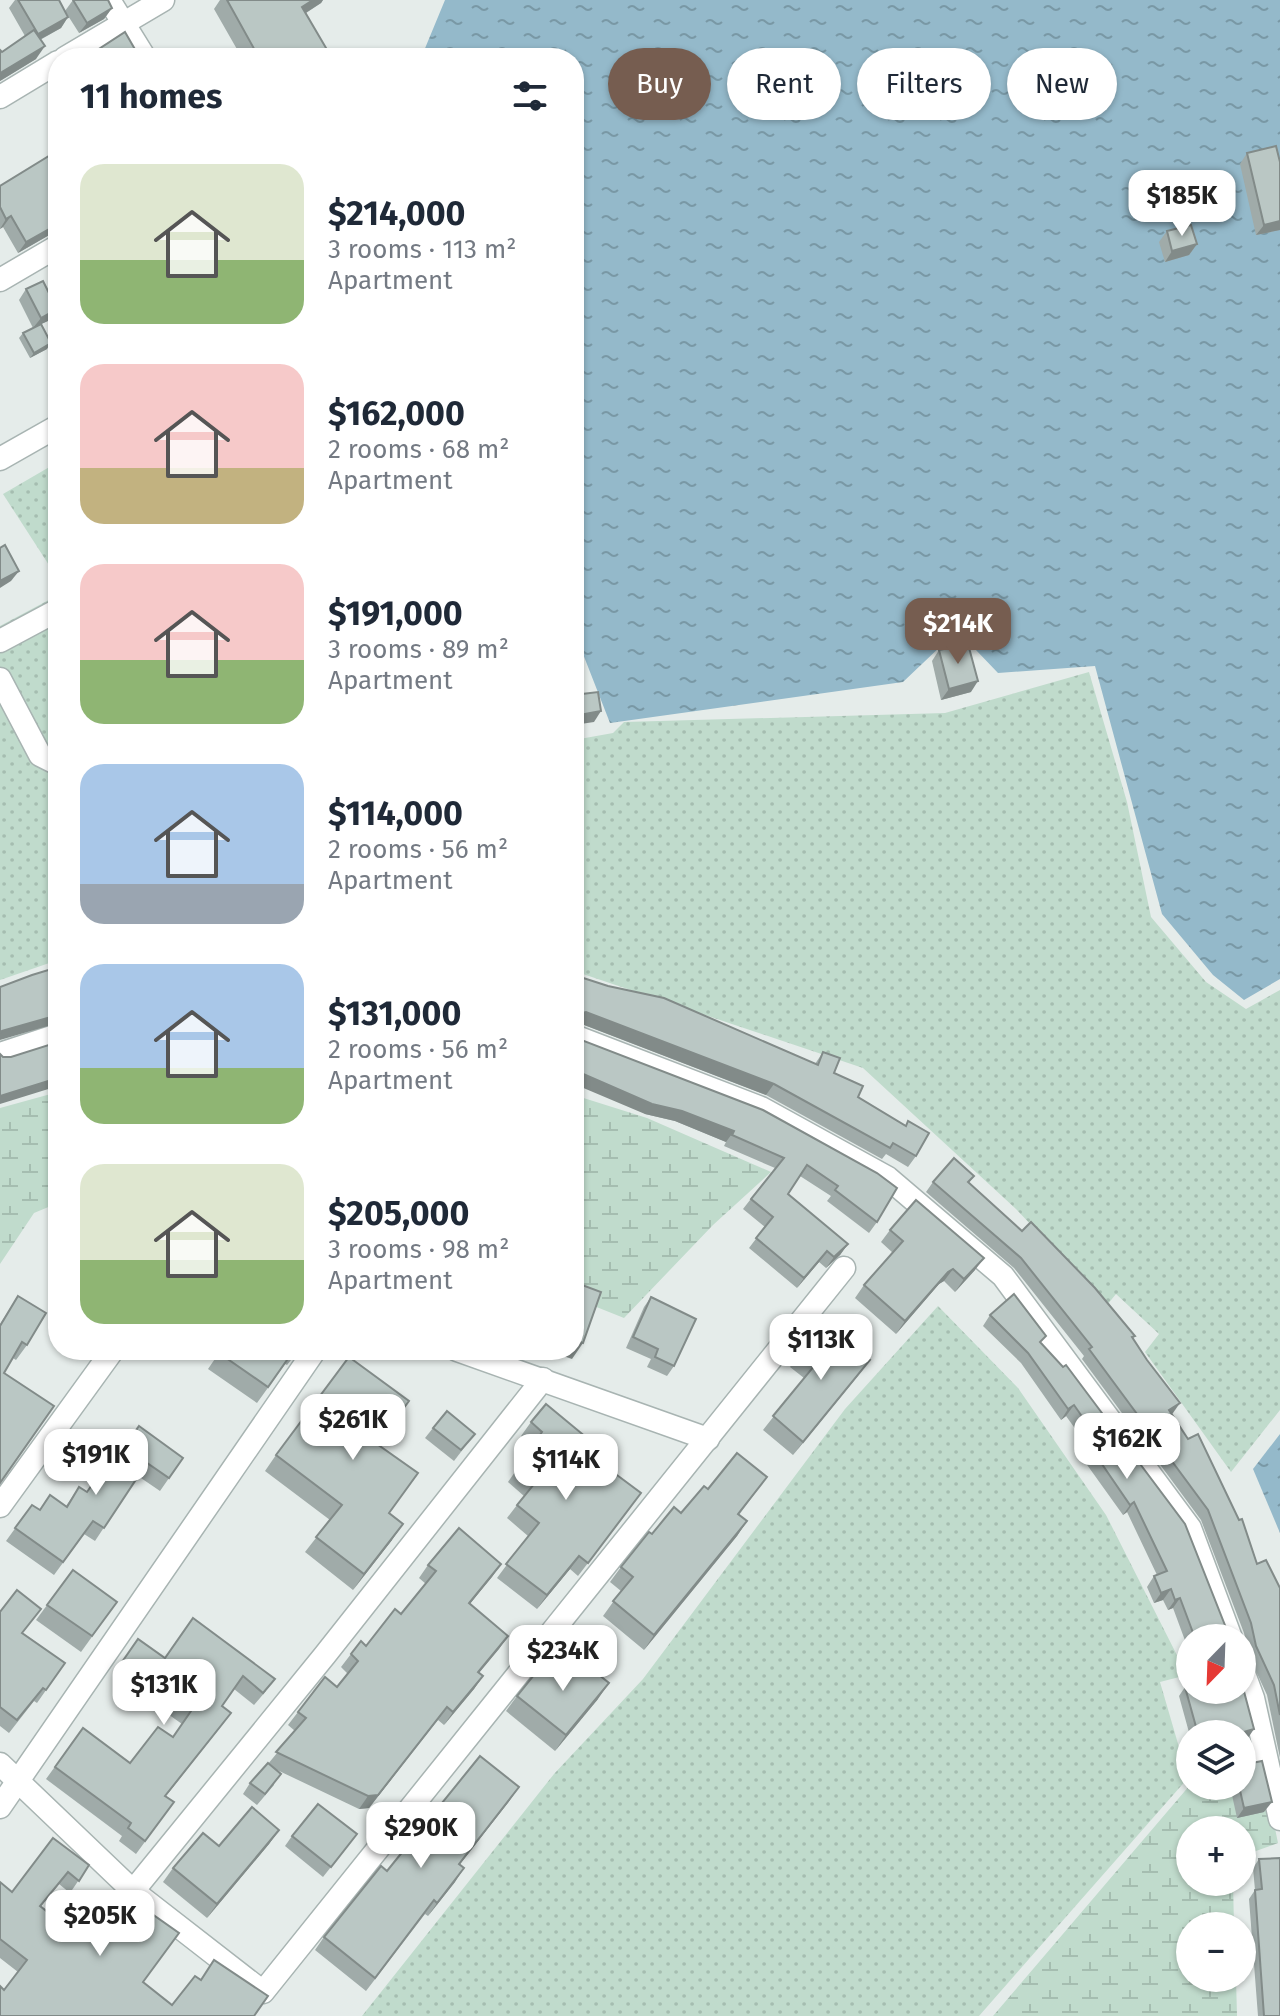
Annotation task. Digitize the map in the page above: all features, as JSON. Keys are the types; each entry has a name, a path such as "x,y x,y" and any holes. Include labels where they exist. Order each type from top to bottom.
{"street":[{"path":"109,0 139,48"},
{"path":"82,48 163,0"},
{"path":"0,97 48,68"},
{"path":"0,280 48,252"},
{"path":"0,459 48,432"},
{"path":"0,641 48,615"},
{"path":"0,679 40,755 48,759"},
{"path":"0,1054 48,1038"},
{"path":"584,1040 761,1108 888,1178 1003,1276 1190,1528 1226,1624"},
{"path":"0,1764 133,1891 263,1992 844,1268"},
{"path":"0,1506 106,1360"},
{"path":"0,1807 308,1360"},
{"path":"487,1360 708,1439"},
{"path":"133,1891 543,1379"},
{"path":"1254,1704 1280,1819"}],"green space":[{"path":"48,468 48,564 3,494"},
{"path":"48,600 48,963 0,980 0,626"},
{"path":"1089,672 1127,802 1151,917 1206,982 1246,1009 1280,990 1280,1410 1231,1472 1145,1352 1159,1334 1116,1294 1107,1305 1016,1209 863,1068 584,974 584,738 613,733 624,722 945,713"},
{"path":"48,1095 48,1207 34,1213 0,1264 0,1108"},
{"path":"584,1098 647,1118 771,1172 713,1225 624,1318 584,1302"},
{"path":"938,1306 1018,1388 1106,1515 1176,1653 1176,1678 1160,1682 1176,1737 1176,1792 979,2016 362,2016 554,1774 643,1679 845,1409"},
{"path":"1262,1765 1278,1843 1256,1851 1256,1816 1176,1816 1176,1896 1233,1896 1234,1912 1176,1912 1176,1992 1236,1992 1237,2016 993,2016 1177,1800 1256,1800 1256,1771"}],"water":[{"path":"445,0 1280,0 1280,979 1244,1000 1213,975 1162,914 1095,666 998,673 975,649 943,644 903,682 610,723 584,657 584,48 425,48"},
{"path":"1280,1434 1280,1533 1253,1469"}],"building":[{"path":"18,0 59,0 68,17 38,34"},
{"path":"73,0 108,0 112,8 87,23"},
{"path":"227,0 313,0 302,7 326,48 254,48"},
{"path":"34,30 45,46 0,75 0,50 2,52"},
{"path":"125,32 134,48 100,48"},
{"path":"1276,146 1280,162 1280,221 1264,225 1247,153"},
{"path":"48,157 48,230 26,242 11,216 6,219 0,207 0,186"},
{"path":"1191,225 1197,244 1172,251 1167,231"},
{"path":"43,281 48,291 48,314 41,318 26,289"},
{"path":"41,324 48,345 34,353 23,333"},
{"path":"5,545 19,571 0,581 0,548"},
{"path":"968,644 978,681 949,689 939,650"},
{"path":"598,692 601,711 584,714 584,694"},
{"path":"48,970 48,1018 0,1033 0,987"},
{"path":"584,978 664,998 818,1065 823,1052 840,1058 834,1073 863,1086 858,1097 906,1126 908,1121 929,1133 916,1156 893,1143 890,1148 774,1084 586,1012"},
{"path":"584,1041 763,1110 877,1173 897,1188 877,1222 835,1190 838,1186 807,1165 788,1194 848,1244 834,1257 827,1251 804,1278 756,1238 773,1217 751,1199 784,1158 732,1135 734,1131 682,1111 652,1104 584,1074"},
{"path":"48,1045 48,1081 0,1096 0,1054 11,1057"},
{"path":"954,1158 974,1176 968,1182 1022,1231 1031,1222 1095,1288 1135,1336 1132,1337 1147,1360 1180,1403 1169,1410 1188,1439 1198,1434 1239,1520 1242,1519 1257,1564 1266,1560 1280,1588 1280,1715 1274,1685 1256,1646 1256,1624 1251,1624 1208,1510 1089,1349 1092,1347 1021,1258 933,1182"},
{"path":"916,1200 984,1258 964,1279 953,1269 948,1272 905,1321 864,1285 903,1241 890,1230"},
{"path":"584,1286 601,1292 584,1340"},
{"path":"1014,1294 1046,1336 1040,1342 1063,1367 1066,1365 1185,1524 1224,1624 1190,1624 1180,1598 1175,1600 1171,1589 1161,1593 1154,1576 1167,1571 1134,1502 1130,1505 1093,1451 1102,1445 1074,1405 1068,1409 1028,1353 990,1315"},
{"path":"18,1296 46,1313 27,1345 22,1342 4,1373 54,1406 0,1483 0,1326"},
{"path":"651,1297 696,1319 674,1366 655,1357 658,1349 633,1337"},
{"path":"824,1323 870,1360 803,1442 773,1416 815,1365 800,1353"},
{"path":"229,1360 287,1360 268,1387"},
{"path":"347,1360 353,1360 409,1401 377,1444 418,1473 389,1513 403,1524 364,1574 316,1537 342,1505 276,1455"},
{"path":"546,1404 598,1447 590,1455 641,1493 588,1563 579,1556 547,1595 506,1564 539,1523 517,1505 535,1483 517,1468 542,1432 531,1422"},
{"path":"447,1411 475,1434 461,1450 433,1428"},
{"path":"139,1426 183,1458 169,1478 147,1463 104,1528 93,1521 63,1562 15,1528 32,1505 40,1510 50,1495 67,1507 79,1487 87,1492 94,1482 98,1484"},
{"path":"737,1453 767,1477 738,1514 747,1521 654,1635 613,1601 633,1577 621,1567 674,1507 681,1513 704,1486 708,1489"},
{"path":"459,1528 501,1564 469,1603 508,1636 478,1672 483,1676 453,1712 447,1707 378,1795 368,1796 276,1752 306,1718 298,1712 325,1677 337,1687 358,1661 351,1654 361,1641 366,1646 395,1609 401,1614 436,1571 428,1565"},
{"path":"73,1570 117,1602 92,1636 47,1605"},
{"path":"17,1590 41,1609 22,1633 65,1663 46,1690 43,1688 17,1720 0,1707 0,1612"},
{"path":"193,1618 275,1679 263,1693 243,1676 222,1706 231,1713 165,1796 174,1802 145,1841 128,1828 131,1823 55,1767 83,1728 130,1763 158,1727 173,1737 191,1711 122,1662 138,1639 165,1658"},
{"path":"578,1658 609,1683 566,1735 517,1696 546,1660 564,1675"},
{"path":"1190,1704 1247,1704 1252,1720 1194,1720"},
{"path":"480,1756 519,1787 459,1864 464,1868 437,1903 434,1900 375,1978 324,1937 381,1866 387,1871"},
{"path":"1262,1761 1272,1802 1244,1808 1242,1800 1256,1800 1256,1762"},
{"path":"268,1763 281,1774 265,1794 250,1783"},
{"path":"318,1804 357,1834 331,1867 292,1836"},
{"path":"252,1807 279,1830 217,1904 173,1868 203,1833 219,1846"},
{"path":"53,1838 89,1865 79,1881 68,1872 40,1906 76,1934 94,1907 116,1922 132,1900 179,1933 143,1982 172,2005 195,1976 201,1980 214,1960 268,1996 254,2016 0,2016 0,1986 4,1990 27,1960 0,1939 0,1882 12,1892"},
{"path":"1280,1858 1280,2016 1264,2016 1255,1896 1256,1890 1262,1889 1259,1859"}]}
